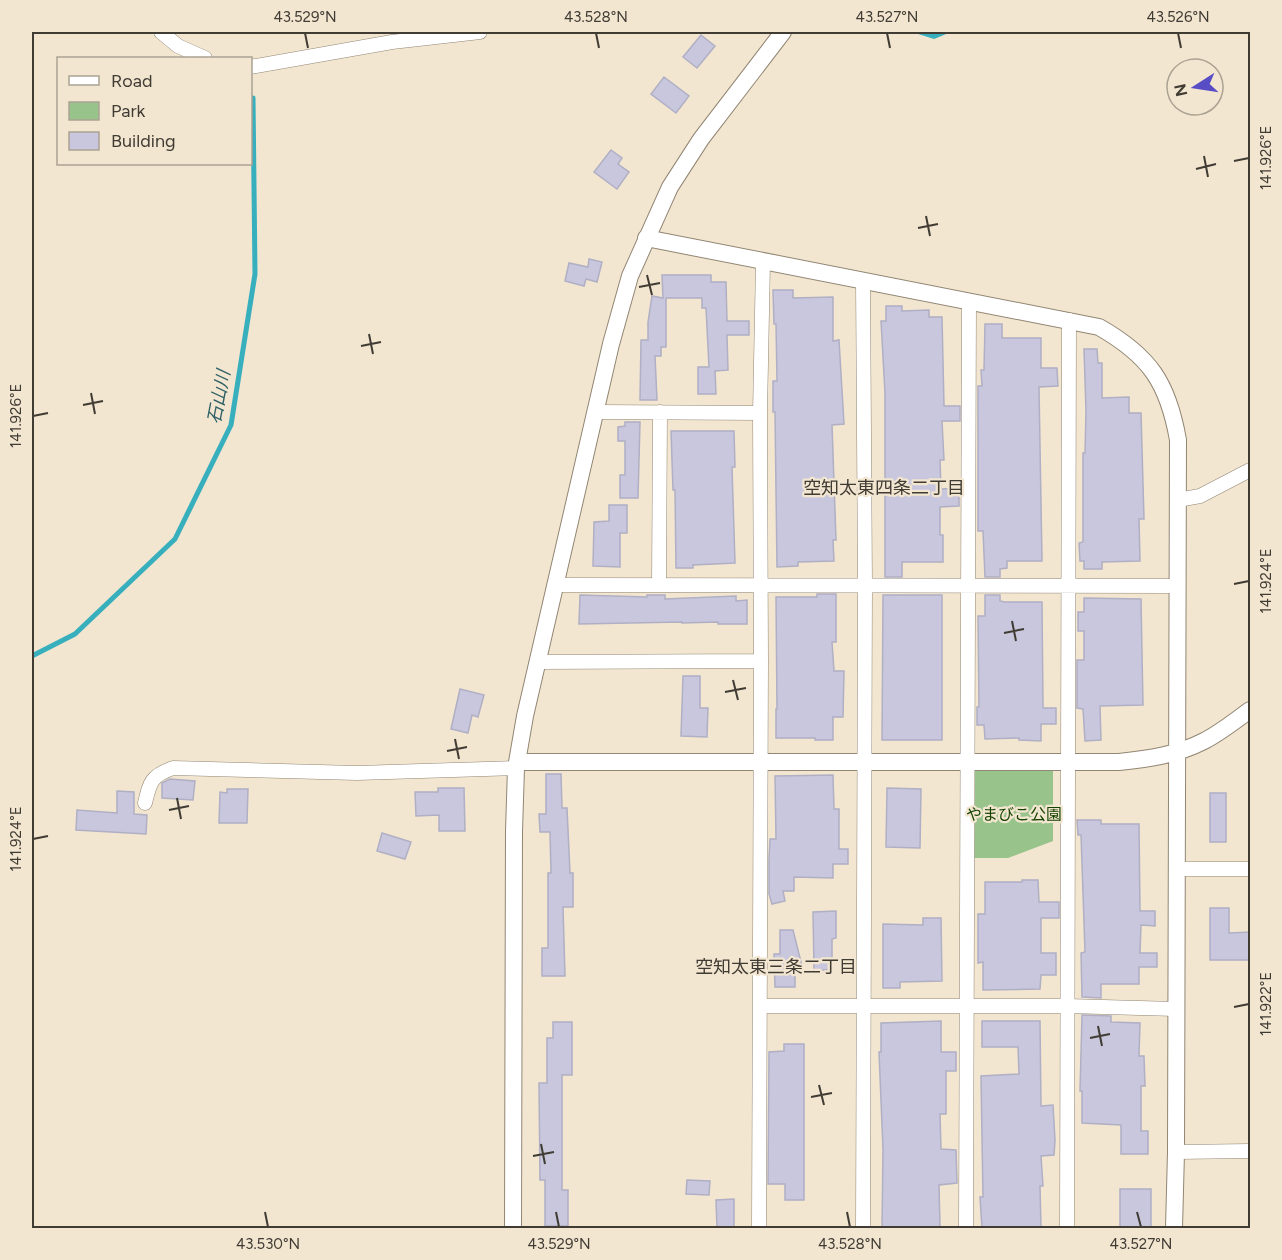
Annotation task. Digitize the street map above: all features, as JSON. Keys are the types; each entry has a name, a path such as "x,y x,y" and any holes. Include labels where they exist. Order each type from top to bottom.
{"street":[{"path":"161,32 178,46 203,57"},
{"path":"252,68 392,42 480,32"},
{"path":"513,1228 514,831 517,765 538,662 611,344 630,276 670,188 701,139 783,32"},
{"path":"646,238 1099,327 1120,339 1143,357 1160,381 1173,410 1178,440 1174,1228"},
{"path":"759,1228 761,584 759,413 763,262"},
{"path":"863,280 865,585 863,1228"},
{"path":"966,1228 969,301"},
{"path":"1067,1228 1066,761 1069,320"},
{"path":"596,412 759,413"},
{"path":"659,585 660,412"},
{"path":"1178,500 1200,496 1251,470"},
{"path":"556,585 1178,586"},
{"path":"538,662 761,661"},
{"path":"145,803 149,783 159,773 173,768 357,773 517,765 761,761 1119,762 1150,759 1178,752 1205,741 1251,710"},
{"path":"1177,869 1251,869"},
{"path":"761,1006 1067,1006 1176,1009"},
{"path":"1176,1152 1251,1151"}],"green space":[{"name":"やまびこ公園","path":"975,770 1053,770 1053,841 1008,858 974,858"}],"water":[{"path":"912,32 951,32 934,39"}],"building":[{"path":"701,35 715,46 697,68 683,57"},
{"path":"664,77 689,96 676,113 651,94"},
{"path":"611,150 622,158 618,164 629,172 617,189 594,172"},
{"path":"589,259 602,262 597,282 586,279 584,286 565,281 569,263 588,267"},
{"path":"662,275 711,275 711,282 726,282 727,321 749,321 749,335 727,335 728,370 715,371 716,394 698,394 698,367 709,367 706,308 702,308 702,298 666,298 666,347 661,347 661,356 655,356 657,400 640,400 641,340 648,340 652,296 663,298"},
{"path":"773,290 793,290 793,298 833,297 833,341 839,340 844,424 832,425 836,540 833,540 834,561 798,562 798,566 777,567 773,381 777,381"},
{"path":"886,306 902,306 902,311 929,310 929,317 942,317 944,406 960,406 960,421 942,421 944,460 940,460 941,489 959,488 959,506 940,507 943,562 902,562 902,577 885,577 885,393 881,321 886,321"},
{"path":"985,324 1002,324 1002,338 1041,338 1041,368 1057,368 1058,386 1039,387 1042,561 1007,561 1007,568 1000,569 1000,577 985,577 983,531 978,531 978,386 982,386 981,370 984,370"},
{"path":"1084,349 1097,349 1098,363 1102,363 1102,398 1129,397 1129,413 1141,413 1144,519 1139,519 1140,561 1102,562 1102,569 1084,569 1084,561 1080,561 1079,543 1083,542 1083,453 1085,453 1086,411"},
{"path":"625,422 640,422 638,498 620,498 620,475 625,475 625,441 618,441 618,427 625,426"},
{"path":"671,431 734,431 735,467 732,467 735,563 676,568 675,490 673,490"},
{"path":"609,505 627,505 627,533 620,533 620,567 593,566 594,522 609,521"},
{"path":"817,594 836,594 836,642 832,642 834,671 844,671 843,717 833,717 833,740 776,738 776,597 817,597"},
{"path":"580,595 647,597 647,595 665,595 665,599 736,596 736,601 747,600 747,624 682,622 579,624"},
{"path":"883,595 942,595 942,740 882,740"},
{"path":"985,595 1000,595 1000,601 1005,602 1042,602 1043,708 1056,708 1056,724 1041,724 1041,741 1019,740 1019,738 985,739 984,725 977,725 977,707 979,707 978,616 985,616"},
{"path":"1084,598 1141,599 1143,705 1100,706 1101,740 1085,741 1083,709 1077,708 1077,660 1084,660 1084,631 1078,631 1078,612 1084,612"},
{"path":"683,676 700,676 700,708 708,708 707,737 681,736"},
{"path":"460,689 484,695 478,717 472,715 468,733 451,729"},
{"path":"546,774 561,774 562,808 567,808 570,873 573,873 573,907 563,907 565,976 542,976 542,948 548,948 548,873 551,873 550,832 540,832 539,814 546,814"},
{"path":"833,775 834,809 839,809 839,849 848,849 848,864 833,864 833,878 794,877 794,891 783,891 785,901 772,904 769,894 769,859 770,839 776,839 775,776"},
{"path":"170,779 195,781 193,800 162,798 162,783"},
{"path":"438,788 464,788 465,831 439,831 439,815 416,816 415,792 438,792"},
{"path":"887,788 921,789 920,848 886,847"},
{"path":"227,789 248,789 247,823 219,823 220,792 227,793"},
{"path":"117,791 134,792 134,814 147,815 146,834 76,830 77,810 117,813"},
{"path":"1210,793 1226,793 1226,842 1210,842"},
{"path":"1077,820 1101,820 1101,824 1139,824 1140,911 1155,911 1155,926 1141,925 1140,953 1157,953 1157,967 1139,967 1139,984 1101,984 1101,998 1082,997 1081,953 1085,952 1081,835 1078,835"},
{"path":"382,833 411,842 405,859 377,851"},
{"path":"1022,880 1038,880 1039,902 1059,902 1059,918 1041,918 1041,953 1056,953 1056,975 1041,975 1040,989 983,990 983,962 978,963 978,914 985,914 985,882 1022,882"},
{"path":"1210,908 1229,908 1229,933 1251,932 1251,960 1210,960"},
{"path":"836,911 836,938 832,939 832,970 814,970 813,912"},
{"path":"923,918 941,918 942,981 900,982 900,988 883,988 883,924 923,925"},
{"path":"780,930 793,930 803,970 795,970 795,987 775,987 774,954 780,954"},
{"path":"1082,1015 1111,1016 1111,1022 1140,1023 1139,1056 1144,1056 1145,1086 1141,1086 1141,1131 1148,1131 1148,1154 1121,1154 1121,1125 1082,1123 1082,1091 1080,1091"},
{"path":"941,1021 941,1052 956,1052 956,1071 946,1071 946,1114 940,1114 941,1149 956,1150 957,1183 939,1185 940,1228 882,1228 883,1149 879,1052 881,1052 881,1023"},
{"path":"982,1021 1040,1021 1041,1106 1053,1105 1055,1140 1054,1155 1041,1156 1043,1186 1040,1186 1041,1228 982,1228 981,1076 1019,1074 1018,1047 982,1047"},
{"path":"553,1022 572,1022 572,1075 562,1075 562,1190 568,1190 568,1226 545,1226 545,1180 540,1180 539,1083 547,1083 547,1038 553,1038"},
{"path":"784,1044 804,1044 804,1200 785,1200 785,1184 768,1184 769,1052 784,1051"},
{"path":"687,1180 710,1181 709,1195 686,1194"},
{"path":"1120,1189 1151,1189 1151,1228 1120,1228"},
{"path":"734,1199 734,1228 717,1228 716,1200"}],"waterway":[{"name":"石山川","path":"32,656 75,634 175,539 231,425 255,274 253,98"}],"district":[{"name":"空知太東四条二丁目","path":"884,488"},
{"name":"空知太東三条二丁目","path":"776,967"}]}
